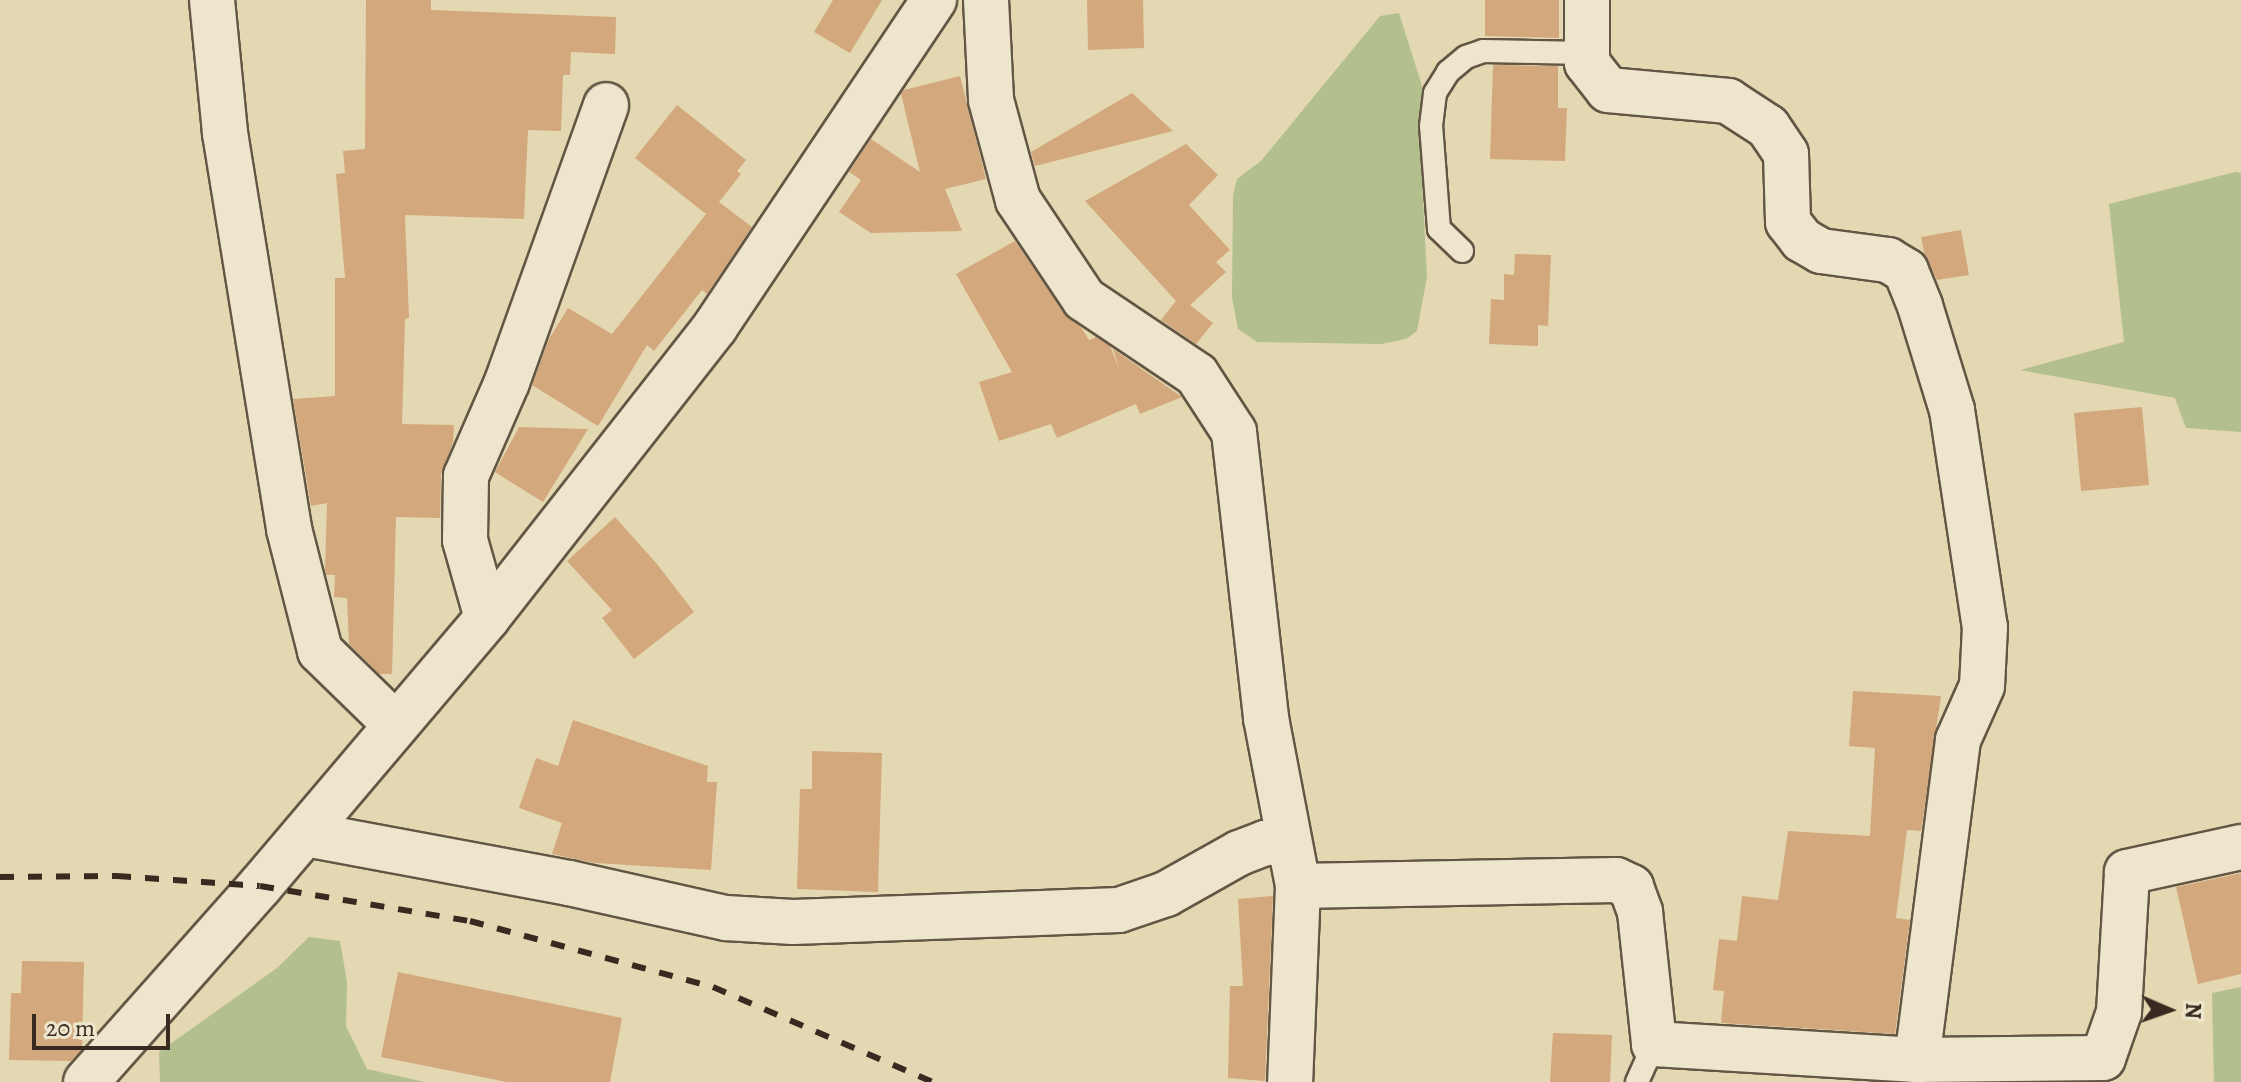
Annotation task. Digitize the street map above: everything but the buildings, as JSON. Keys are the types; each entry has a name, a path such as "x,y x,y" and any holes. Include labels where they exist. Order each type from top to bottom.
{"street":[{"path":"212,0 225,133 289,529 320,651 396,725"},
{"path":"86,1082 305,834 487,618 715,327 934,0"},
{"path":"986,0 991,100 1018,200 1084,299 1197,375 1234,432 1266,718 1298,886 1290,1082"},
{"path":"1587,0 1587,63 1608,90 1728,101 1768,127 1786,154 1788,222 1802,240 1821,251 1888,260 1906,271 1920,306 1952,410 1985,627 1982,686 1958,740 1917,1060"},
{"path":"487,618 465,540 466,476 507,382 606,105"},
{"path":"305,834 569,883 726,918 793,922 1119,910 1166,894 1239,853 1265,843 1289,842"},
{"path":"1298,886 1616,880 1631,887 1640,912 1646,1063 2103,1058 2119,1012 2127,872 2241,847"}],"lane":[{"path":"1462,251 1439,229 1431,126 1435,93 1448,72 1466,57 1483,51 1587,53"}],"green space":[{"path":"1399,13 1423,89 1419,123 1427,277 1417,331 1406,339 1381,344 1257,342 1238,329 1232,298 1233,195 1237,179 1261,161 1380,16"},
{"path":"2241,173 2241,432 2186,428 2175,398 2020,370 2124,342 2109,204"},
{"path":"309,937 340,941 347,982 346,1026 367,1069 425,1082 160,1082 159,1052 277,968"},
{"path":"2241,987 2241,1082 2214,1082 2212,993"}],"railway":[{"path":"0,877 117,876 260,886 470,921 713,987 933,1082"}]}
